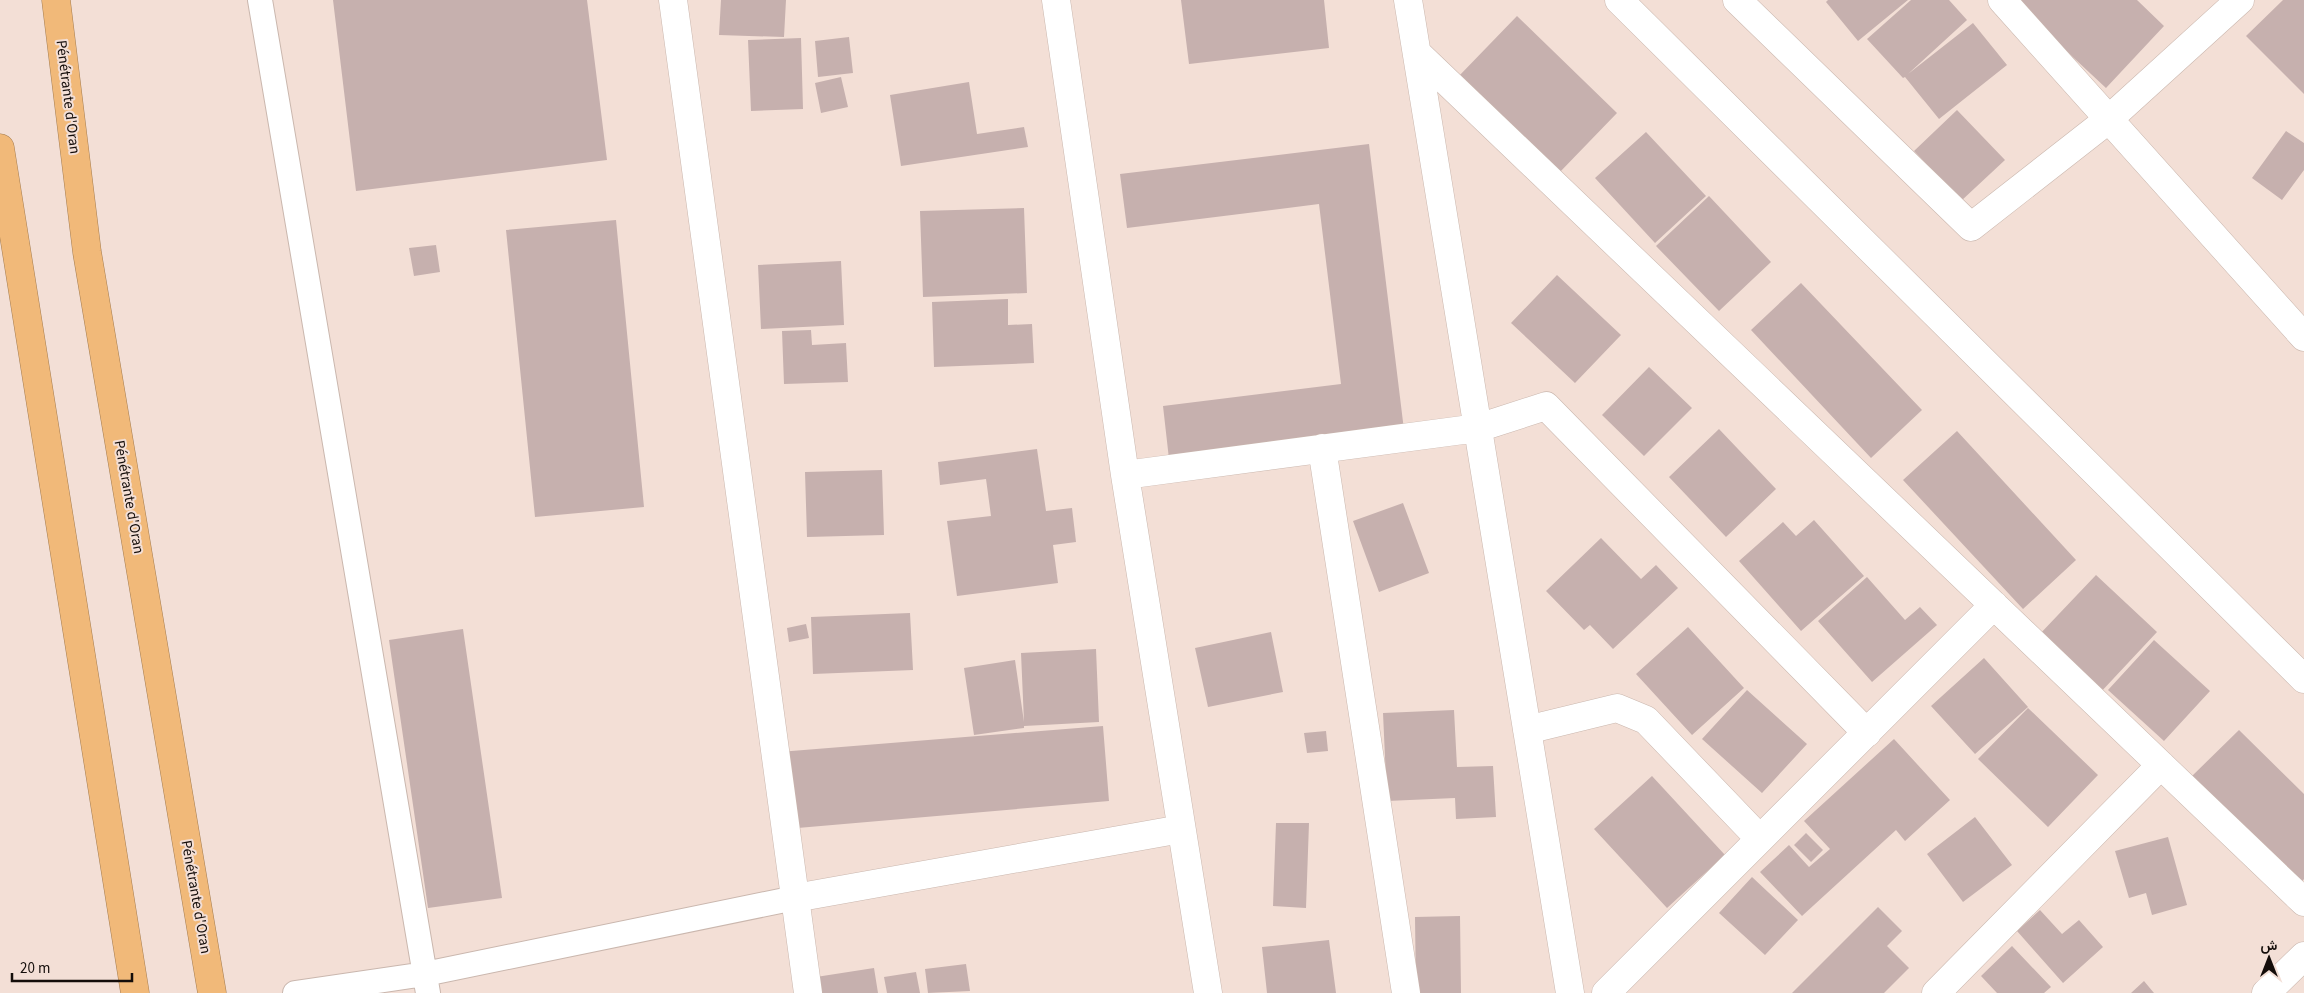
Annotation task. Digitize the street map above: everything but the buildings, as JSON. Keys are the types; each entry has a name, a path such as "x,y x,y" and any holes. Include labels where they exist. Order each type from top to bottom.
{"highway":[{"name":"Pénétrante d'Oran","path":"56,0 88,252 212,993"},
{"path":"0,148 135,993"}],"street":[{"path":"673,0 808,993"},
{"path":"1056,0 1125,475 1208,993"},
{"path":"1408,0 1570,993"},
{"path":"1618,0 2304,679"},
{"path":"1737,0 1970,227 2109,119 2240,0"},
{"path":"2002,0 2304,337"},
{"path":"1417,53 2304,902"},
{"path":"1125,475 1478,428 1546,406 1867,733"},
{"path":"1322,448 1406,993"},
{"path":"1606,993 1994,605"},
{"path":"1526,730 1617,708 1636,714 1646,720 1760,838"},
{"path":"1936,993 2161,765"},
{"path":"795,898 1181,828"},
{"path":"2266,993 2304,956"}],"lane":[{"path":"260,0 427,984"},
{"path":"295,993 427,984 795,898"}]}
